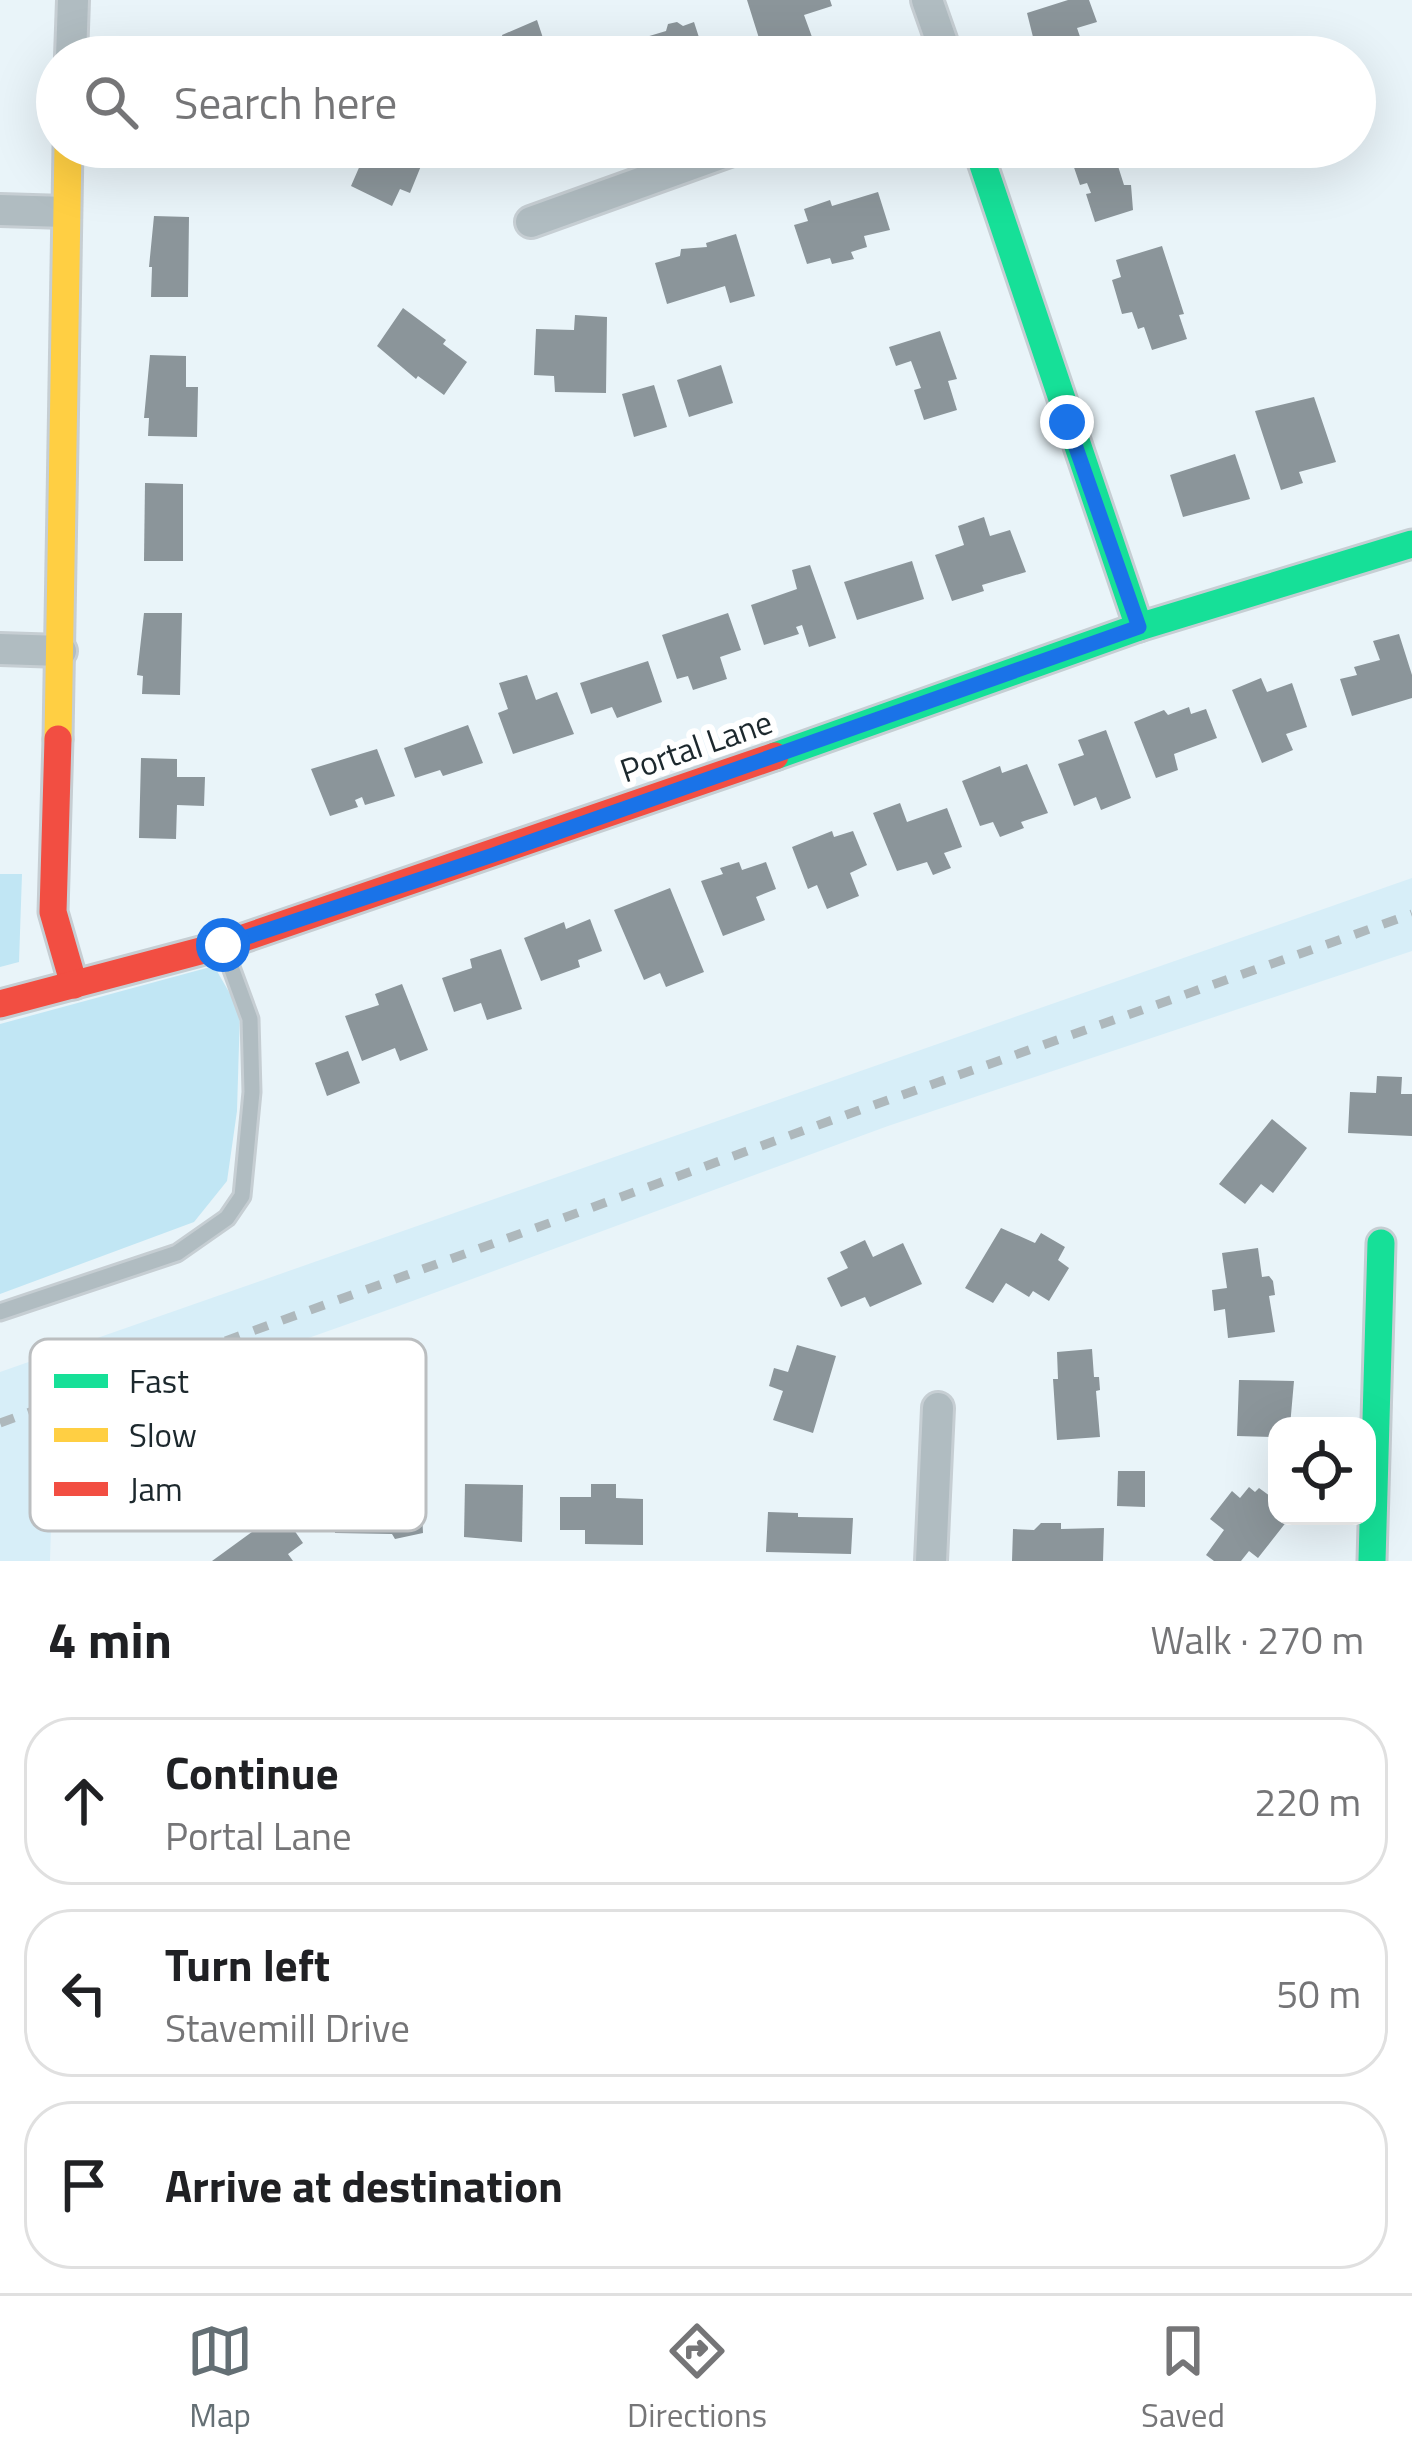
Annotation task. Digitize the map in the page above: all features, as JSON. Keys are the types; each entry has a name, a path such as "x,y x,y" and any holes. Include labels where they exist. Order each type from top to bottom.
{"street":[{"path":"72,36 73,0"},
{"path":"927,0 940,36"},
{"path":"67,168 53,912 74,985"},
{"path":"531,222 681,168"},
{"path":"984,168 1139,627"},
{"path":"0,210 65,212"},
{"name":"Portal Lane","path":"0,1004 223,945 1139,627 1412,544"},
{"path":"0,649 61,651"},
{"path":"1372,1561 1381,1244"},
{"path":"932,1561 938,1408"}],"lane":[{"path":"0,1312 177,1253 227,1218 242,1196 252,1092 250,1019 223,945"}],"shaded area":[{"path":"0,874 22,874 19,962 0,967"},
{"path":"1412,878 1412,951 888,1126 306,1339 94,1339"},
{"path":"214,966 240,1011 237,1111 227,1181 194,1222 0,1294 0,1024"},
{"path":"30,1362 30,1531 51,1531 50,1561 0,1561 0,1372"}],"building":[{"path":"747,0 830,0 832,6 804,15 812,36 758,36"},
{"path":"1068,0 1089,0 1097,22 1077,28 1080,36 1033,36 1027,13"},
{"path":"537,20 542,36 502,36"},
{"path":"694,22 699,36 649,36 666,31 668,24"},
{"path":"359,168 420,168 410,193 400,189 392,206 351,186"},
{"path":"1074,168 1119,168 1124,185 1131,185 1133,210 1095,222 1087,183 1080,185"},
{"path":"878,192 890,230 864,236 867,247 851,252 854,259 807,264 794,225 808,221 804,209"},
{"path":"154,216 189,217 188,297 151,297"},
{"path":"736,234 755,296 730,303 725,286 667,304 655,263 680,256 681,249 707,247 706,243"},
{"path":"1162,246 1187,339 1152,350 1144,327 1138,329 1132,312 1122,314 1112,280 1121,277 1116,260"},
{"path":"403,308 467,362 444,395 416,379 377,346"},
{"path":"575,315 607,317 606,393 555,392 554,376 534,375 536,329 574,330"},
{"path":"940,331 957,379 948,381 957,410 924,420 914,390 921,388 911,361 896,366 889,347"},
{"path":"150,355 186,356 186,387 198,387 197,437 148,436 149,418 144,418"},
{"path":"721,365 733,403 689,417 677,380"},
{"path":"654,385 667,427 634,437 622,394"},
{"path":"1314,397 1336,462 1299,472 1303,483 1281,490 1255,411"},
{"path":"1235,454 1250,499 1183,517 1170,475"},
{"path":"145,483 183,484 183,561 144,561"},
{"path":"984,517 990,536 1010,530 1026,572 982,585 984,591 952,601 935,555 964,545 958,526"},
{"path":"912,561 924,599 857,620 844,582"},
{"path":"810,565 836,638 809,647 802,625 796,627 799,634 764,645 751,605 797,589 792,570"},
{"path":"144,613 182,613 180,695 142,694 143,676 137,675"},
{"path":"728,613 741,650 720,657 727,679 693,690 688,676 677,679 662,635"},
{"path":"1399,634 1412,675 1412,698 1352,716 1340,679 1357,675 1354,667 1380,660 1373,641"},
{"path":"648,661 662,702 617,718 612,707 591,714 580,683"},
{"path":"527,675 536,700 557,692 574,734 513,754 498,713 508,709 499,683"},
{"path":"1261,678 1267,692 1292,683 1307,727 1286,734 1293,750 1262,763 1232,690"},
{"path":"1189,707 1191,714 1206,709 1217,738 1174,754 1178,770 1156,778 1134,722 1164,710 1168,715"},
{"path":"468,725 483,763 443,776 440,770 415,778 404,748"},
{"path":"1106,730 1131,798 1101,810 1096,797 1074,806 1058,764 1084,755 1078,740"},
{"path":"377,749 395,796 365,805 362,797 355,800 358,807 330,816 311,769"},
{"path":"141,758 177,759 177,777 205,777 204,806 177,805 176,839 139,838"},
{"path":"1027,764 1048,813 1021,822 1024,828 1000,837 993,822 980,826 962,781 1000,766 1002,773"},
{"path":"900,803 907,822 947,808 962,847 944,853 951,868 933,875 927,862 897,871 873,813"},
{"path":"832,831 834,837 853,831 867,865 850,873 859,896 827,909 817,885 808,889 792,847"},
{"path":"739,862 742,870 766,862 776,889 756,897 765,920 723,936 701,881"},
{"path":"670,888 704,972 666,987 660,973 644,980 614,910"},
{"path":"590,919 602,951 578,960 580,967 541,981 524,938 564,922 566,929"},
{"path":"501,949 522,1009 487,1020 481,1003 454,1012 442,978 472,968 470,959"},
{"path":"402,984 428,1050 400,1061 395,1048 362,1061 345,1016 379,1005 375,994"},
{"path":"348,1051 360,1083 327,1096 315,1063"},
{"path":"1377,1076 1402,1077 1401,1094 1412,1094 1412,1136 1348,1133 1350,1092 1376,1093"},
{"path":"1272,1119 1307,1148 1273,1193 1261,1184 1245,1204 1219,1184"},
{"path":"1001,1228 1035,1243 1041,1233 1065,1247 1058,1260 1069,1268 1049,1301 1033,1291 1029,1297 1006,1283 993,1303 965,1288"},
{"path":"865,1240 873,1257 903,1243 922,1284 870,1307 865,1297 841,1307 827,1278 848,1268 840,1252"},
{"path":"1258,1248 1262,1277 1273,1281 1275,1295 1269,1296 1275,1332 1228,1338 1225,1309 1214,1311 1212,1290 1227,1288 1222,1253"},
{"path":"797,1345 836,1356 813,1433 773,1420 783,1391 769,1386 774,1368 788,1372"},
{"path":"1092,1349 1094,1377 1099,1377 1100,1437 1057,1440 1053,1379 1058,1379 1057,1352"},
{"path":"1239,1380 1294,1381 1291,1417 1268,1417 1268,1437 1237,1436"},
{"path":"1118,1471 1145,1471 1145,1507 1117,1506"},
{"path":"465,1484 523,1485 522,1542 464,1537"},
{"path":"591,1484 616,1484 616,1498 643,1499 643,1545 585,1544 585,1530 560,1530 560,1497 591,1497"},
{"path":"1249,1487 1255,1492 1259,1488 1268,1494 1268,1525 1284,1525 1258,1558 1249,1551 1241,1561 1214,1561 1206,1555 1224,1530 1210,1519 1232,1491 1240,1498"},
{"path":"768,1512 853,1518 851,1554 766,1552"},
{"path":"1041,1523 1061,1523 1061,1529 1104,1528 1103,1561 1012,1561 1013,1529 1034,1530"},
{"path":"253,1531 295,1531 303,1543 288,1554 293,1561 212,1561"},
{"path":"335,1533 423,1533 395,1539 392,1534"}],"railway":[{"path":"231,1339 1412,914"},
{"path":"0,1423 30,1412"}],"traffic: fast":[{"path":"984,168 1139,627"},
{"path":"775,756 1139,627 1412,544"},
{"path":"1372,1561 1381,1243"}],"traffic: slow":[{"path":"58,739 68,168"}],"traffic: jam":[{"path":"58,739 53,912 74,985"},
{"path":"0,1004 223,945 775,756"}],"route":[{"path":"223,945 1139,627 1067,422"}]}
